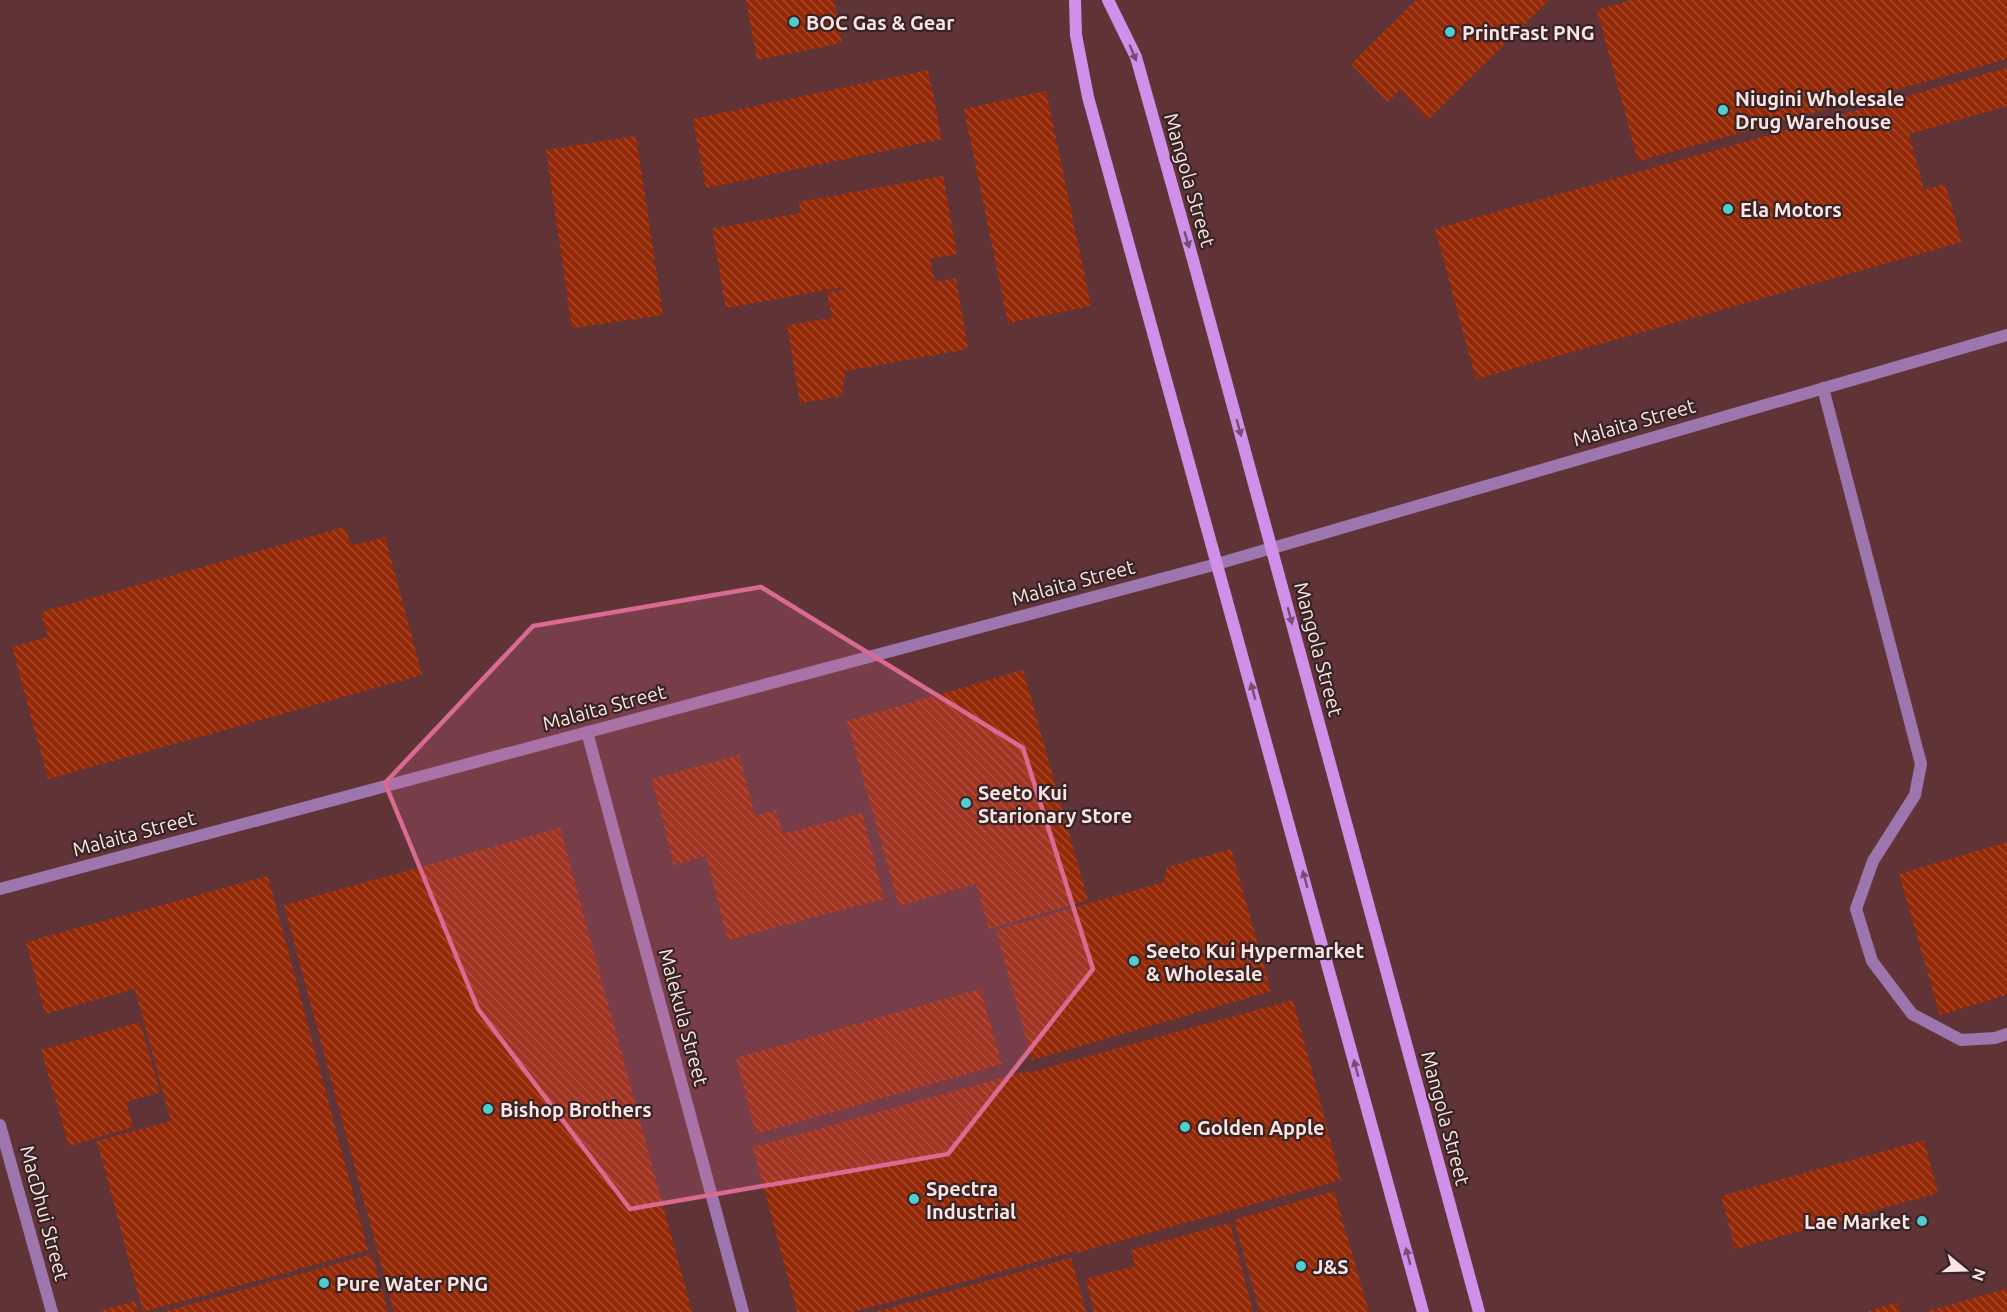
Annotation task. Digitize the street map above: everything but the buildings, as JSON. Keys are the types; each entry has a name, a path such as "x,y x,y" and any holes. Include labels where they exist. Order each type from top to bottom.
{"main road":[{"path":"1076,0 1076,35 1088,97 1423,1312"},
{"name":"Mangola Street","path":"1108,0 1136,57 1479,1312"}],"street":[{"name":"Malaita Street","path":"0,889 1217,564 2007,335"},
{"path":"1823,388 1921,764 1915,795 1872,861 1856,909 1872,961 1912,1014 1960,1040 1995,1038 2007,1034"},
{"name":"Malekula Street","path":"587,732 743,1312"},
{"name":"MacDhui Street","path":"0,1125 52,1312"}],"highlighted area":[{"path":"761,587 1023,748 1093,969 948,1154 630,1209 478,1009 385,783 533,626"}],"place":[{"name":"BOC Gas & Gear","path":"794,22"},
{"name":"PrintFast PNG","path":"1450,32"},
{"name":"Niugini Wholesale Drug Warehouse","path":"1723,110"},
{"name":"Ela Motors","path":"1728,209"},
{"name":"Seeto Kui Starionary Store","path":"966,803"},
{"name":"Seeto Kui Hypermarket & Wholesale","path":"1134,961"},
{"name":"Bishop Brothers","path":"488,1109"},
{"name":"Golden Apple","path":"1185,1127"},
{"name":"Spectra Industrial","path":"914,1199"},
{"name":"Lae Market","path":"1922,1221"},
{"name":"J&S","path":"1301,1266"},
{"name":"Pure Water PNG","path":"324,1283"}]}
